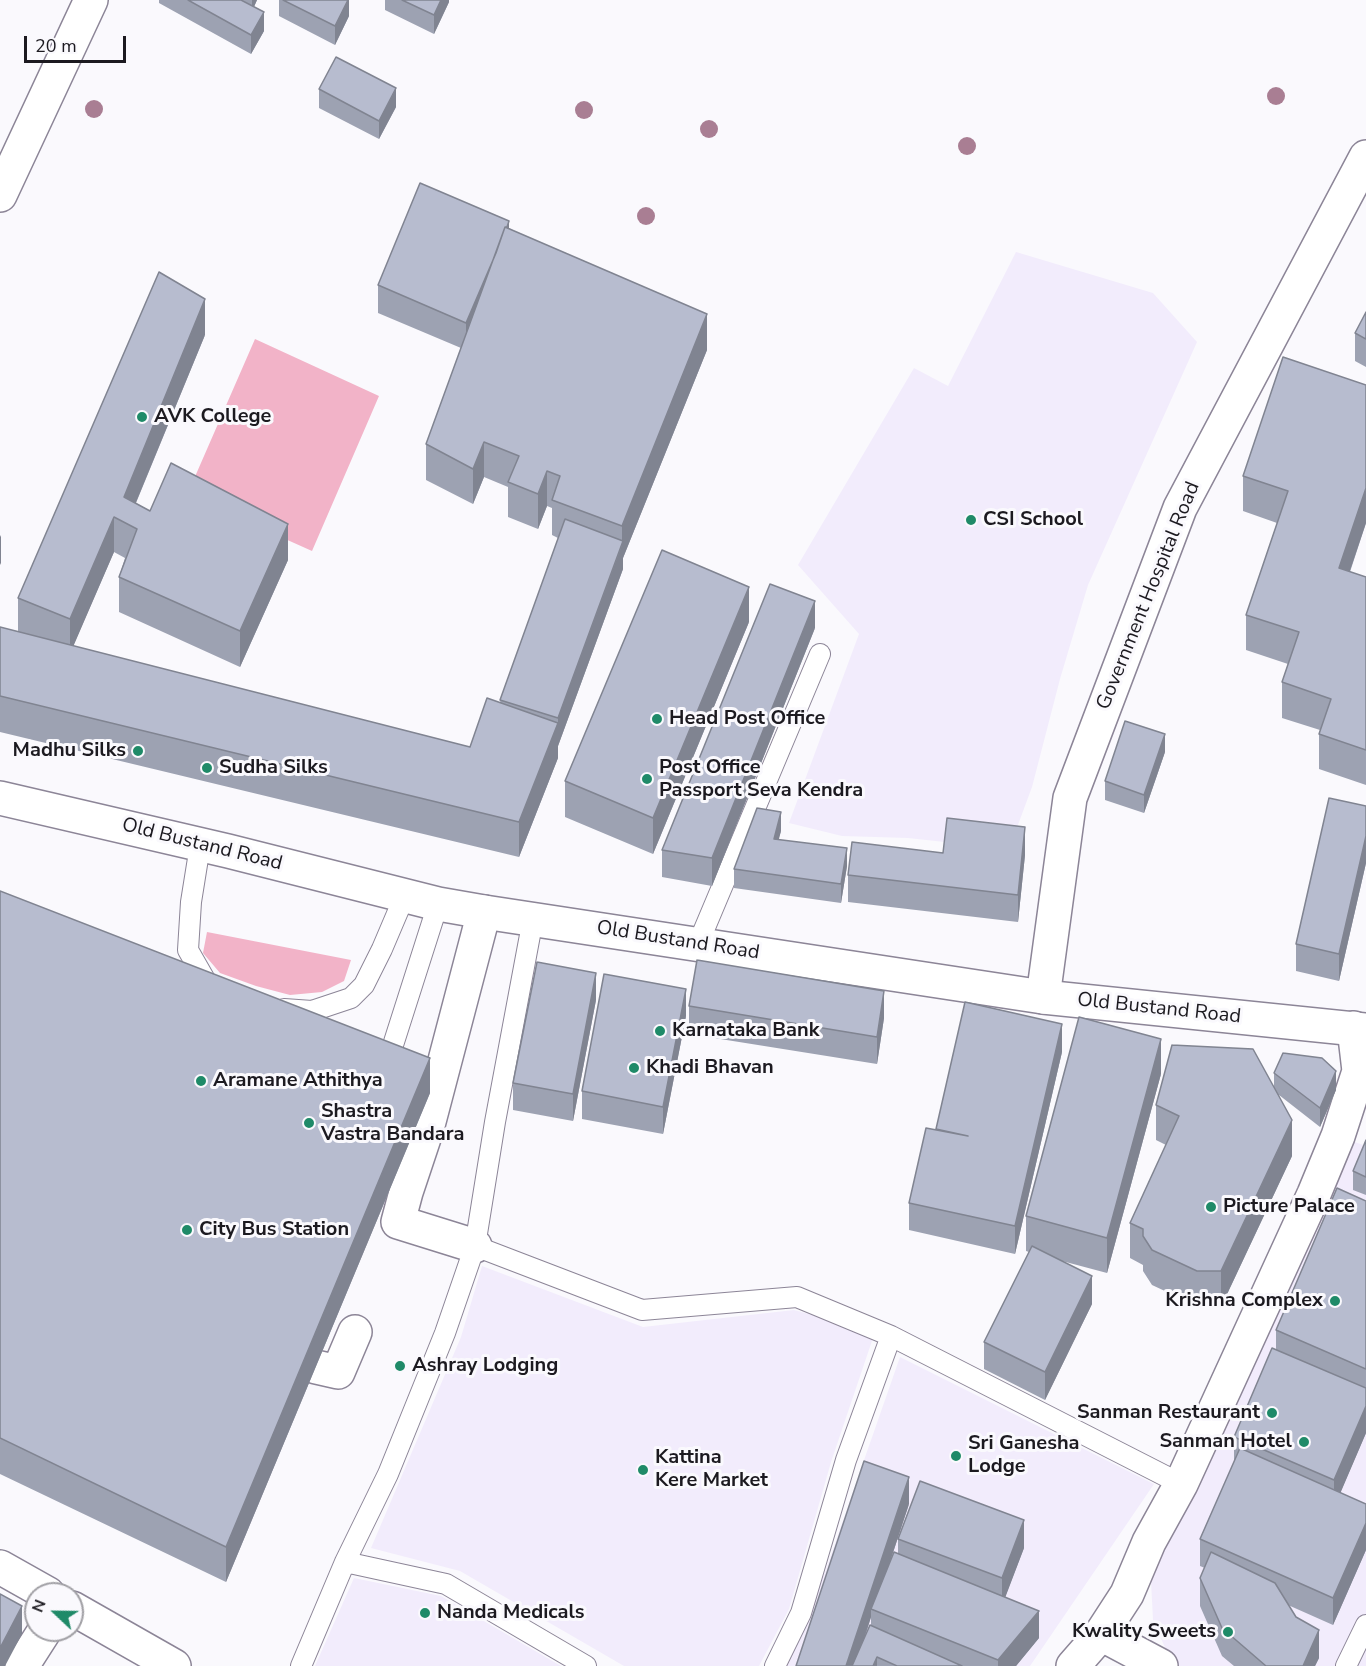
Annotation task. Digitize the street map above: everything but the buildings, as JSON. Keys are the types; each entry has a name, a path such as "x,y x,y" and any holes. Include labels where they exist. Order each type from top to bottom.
{"street":[{"path":"0,195 91,0"},
{"name":"Government Hospital Road","path":"1042,997 1070,798 1180,508 1366,157"},
{"name":"Old Bustand Road","path":"0,798 438,904 484,912 1042,997 1360,1029"},
{"path":"475,1246 398,1222 405,1192 427,1129 484,912"},
{"path":"1073,1666 1101,1634 1127,1594 1149,1542 1181,1484 1324,1197 1338,1136 1359,1071 1360,1029"},
{"path":"254,1337 316,1367 338,1371 356,1332"},
{"path":"0,1567 27,1582"},
{"path":"84,1615 174,1666"},
{"path":"1101,1634 1128,1666"},
{"path":"1101,1634 1161,1666"},
{"path":"22,1666 37,1642"}],"lane":[{"path":"698,944 820,654"},
{"path":"200,846 191,902 188,950 208,985 229,994"},
{"path":"270,1008 312,1011 351,998 364,985 405,896"},
{"path":"380,1086 438,904"},
{"path":"301,1666 345,1562 388,1474 445,1333 475,1246 495,1122 533,919"},
{"path":"475,1246 642,1310 797,1297 891,1336 1181,1484"},
{"path":"774,1666 801,1613 846,1460 891,1336"},
{"path":"345,1562 446,1584 586,1666"},
{"path":"1346,1666 1366,1625"}],"shaded area":[{"name":"CSI School","path":"1016,252 1153,293 1197,342 1088,585 1060,679 1032,787 1009,849 908,838 842,836 789,823 859,634 798,565 914,368 948,386"},
{"path":"255,339 379,396 312,551 187,495"},
{"path":"207,932 351,960 344,981 322,992 290,995 220,973 203,953"},
{"path":"1338,1136 1366,1146 1366,1666 1173,1666 1153,1620 1149,1542"},
{"path":"482,1266 643,1327 794,1310 875,1332 831,1462 789,1609 759,1666 624,1666 460,1571 371,1548 461,1337"},
{"path":"900,1357 1154,1484 1030,1666 782,1666 825,1572"},
{"path":"354,1578 441,1596 561,1666 315,1666"}],"place":[{"name":"AVK College","path":"142,417"},
{"name":"CSI School","path":"971,520"},
{"name":"Head Post Office","path":"657,719"},
{"name":"Madhu Silks","path":"138,751"},
{"name":"Sudha Silks","path":"207,768"},
{"name":"Post Office Passport Seva Kendra","path":"647,779"},
{"name":"Karnataka Bank","path":"660,1031"},
{"name":"Khadi Bhavan","path":"634,1068"},
{"name":"Aramane Athithya","path":"201,1081"},
{"name":"Shastra Vastra Bandara","path":"309,1123"},
{"name":"Picture Palace","path":"1211,1207"},
{"name":"City Bus Station","path":"187,1230"},
{"name":"Krishna Complex","path":"1335,1301"},
{"name":"Ashray Lodging","path":"400,1366"},
{"name":"Sanman Restaurant","path":"1272,1413"},
{"name":"Sanman Hotel","path":"1304,1442"},
{"name":"Sri Ganesha Lodge","path":"956,1456"},
{"name":"Kattina Kere Market","path":"643,1470"},
{"name":"Nanda Medicals","path":"425,1613"},
{"name":"Kwality Sweets","path":"1228,1632"}]}
